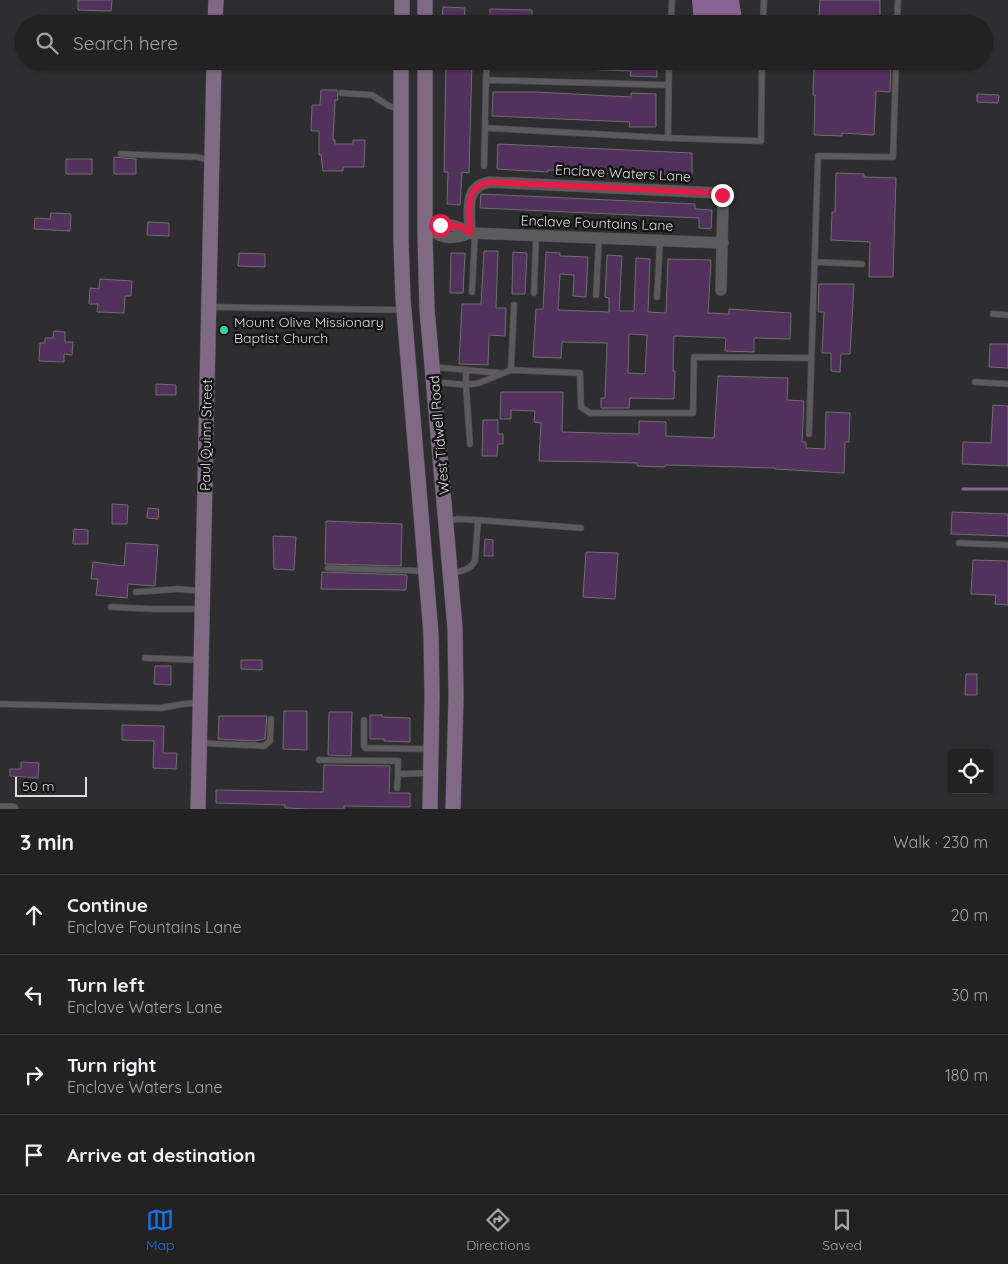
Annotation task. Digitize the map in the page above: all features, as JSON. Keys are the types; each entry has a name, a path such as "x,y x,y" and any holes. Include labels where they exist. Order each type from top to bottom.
{"main road":[{"path":"215,15 216,0"},
{"path":"402,0 402,15"},
{"path":"425,0 425,15"},
{"name":"Paul Quinn Street","path":"198,809 214,70"},
{"name":"West Tidwell Road","path":"401,70 401,240 404,310 431,634 430,809"},
{"name":"West Tidwell Road","path":"425,70 424,138 428,230 428,309 456,628 453,809"},
{"path":"400,139 424,138"},
{"path":"422,523 446,521"},
{"path":"432,696 456,698"}],"street":[{"name":"Enclave Waters Lane","path":"472,234 471,195 474,188 481,184 500,183 717,193 722,195 723,202 721,290"},
{"path":"428,230 440,225 449,226"},
{"name":"Enclave Fountains Lane","path":"449,226 459,226 472,234"},
{"path":"428,230 440,237 449,238"},
{"name":"Enclave Fountains Lane","path":"449,238 458,238 472,234 723,243"},
{"path":"0,809 13,809"}],"lane":[{"path":"671,15 672,0"},
{"path":"763,15 764,0"},
{"path":"897,15 898,0"},
{"path":"484,166 486,70"},
{"path":"668,138 669,70"},
{"path":"485,128 760,141 762,70"},
{"path":"809,434 818,156 893,157 896,70"},
{"path":"486,80 668,85"},
{"path":"341,93 372,94 389,106 401,109"},
{"path":"121,154 198,157 212,160"},
{"path":"449,226 449,238"},
{"path":"472,234 472,292"},
{"path":"534,293 536,236"},
{"path":"596,295 599,238"},
{"path":"657,297 660,241"},
{"path":"815,262 862,264"},
{"path":"512,370 514,305"},
{"path":"209,307 404,310"},
{"path":"993,314 1008,315"},
{"path":"433,374 466,385 487,381 512,370 580,373 581,408 590,413 692,413 694,357 811,358"},
{"path":"466,370 470,444"},
{"path":"433,374 466,370 502,373"},
{"path":"975,382 1008,384"},
{"path":"446,521 458,519 478,520 581,528"},
{"path":"450,574 465,570 472,566 475,561 478,520"},
{"path":"959,543 1008,545"},
{"path":"328,568 426,571"},
{"path":"136,592 178,589 202,591"},
{"path":"111,607 202,609"},
{"path":"145,658 201,660"},
{"path":"0,704 161,708 200,703"},
{"path":"199,743 264,746 270,741 270,718"},
{"path":"364,720 365,748 431,749"},
{"path":"318,760 398,761 397,788"},
{"path":"398,774 431,773"}],"shaded area":[{"path":"692,0 739,0 742,15 693,15"}],"building":[{"path":"78,0 112,0 111,11 78,10"},
{"path":"820,0 880,0 880,15 819,15"},
{"path":"443,7 465,8 464,15 442,15"},
{"path":"490,9 532,10 532,15 490,15"},
{"path":"446,70 472,70 469,173 462,172 460,205 447,204 448,172 444,172"},
{"path":"606,70 657,70 657,77 630,76 631,71"},
{"path":"814,70 891,70 890,92 876,91 874,135 842,133 842,136 814,135 815,95 813,95"},
{"path":"321,90 337,90 338,100 335,100 333,140 335,140 335,144 353,144 353,140 365,140 364,167 343,167 343,171 323,171 321,155 319,155 319,131 311,131 312,105 320,105"},
{"path":"493,92 535,92 631,97 631,93 656,94 656,127 629,127 630,122 492,116"},
{"path":"977,94 999,95 998,103 977,102"},
{"path":"498,144 692,153 692,176 669,177 669,174 641,175 641,173 618,173 604,174 604,176 567,174 567,171 548,170 548,172 497,169"},
{"path":"114,157 136,159 136,174 114,174"},
{"path":"66,159 92,159 92,174 66,174"},
{"path":"836,173 864,174 864,177 896,178 893,277 869,277 870,242 831,240 832,212 835,212"},
{"path":"481,194 695,204 695,209 712,210 711,229 699,228 699,218 480,208"},
{"path":"51,213 71,214 70,231 34,229 35,218 50,219"},
{"path":"148,222 169,223 169,236 147,235"},
{"path":"484,251 498,251 496,308 506,308 505,336 489,335 488,365 459,364 462,304 481,304"},
{"path":"513,252 527,253 525,294 512,294"},
{"path":"546,252 560,253 560,256 588,257 586,297 573,296 574,275 560,274 558,310 609,312 609,298 605,297 607,255 622,256 619,311 634,311 636,258 650,259 648,312 666,313 668,259 711,260 708,313 729,314 729,309 791,313 790,339 754,338 754,352 725,351 726,338 674,336 674,399 630,398 629,408 601,408 601,398 605,398 607,343 562,342 561,358 533,357 536,309 543,309","holes":["629,334 647,335 645,374 628,373"]},
{"path":"239,253 265,254 265,267 238,266"},
{"path":"451,253 465,253 463,293 450,293"},
{"path":"100,279 132,281 131,296 125,296 124,313 97,312 98,304 89,304 90,288 99,289"},
{"path":"819,284 854,284 850,354 841,354 840,372 831,371 831,353 822,353 824,312 818,312"},
{"path":"54,331 65,332 65,342 73,342 72,355 64,354 64,362 39,361 40,343 45,343 45,338 53,338"},
{"path":"990,344 1008,344 1008,368 989,367"},
{"path":"718,376 788,378 787,400 804,401 802,442 806,442 806,448 825,449 826,412 850,413 849,442 845,442 844,473 775,468 666,465 665,467 637,466 637,463 539,461 541,423 534,422 535,411 511,410 511,419 500,419 501,392 563,392 562,432 639,434 639,421 666,422 666,436 714,438"},
{"path":"156,384 176,385 176,395 156,395"},
{"path":"993,405 1008,406 1008,466 962,464 963,442 991,443"},
{"path":"483,420 498,420 498,434 503,434 503,444 498,444 497,456 482,456"},
{"path":"112,504 128,505 127,524 112,524"},
{"path":"148,508 159,509 158,519 147,518"},
{"path":"952,512 1008,514 1008,536 951,534"},
{"path":"326,521 402,524 401,566 325,564"},
{"path":"74,529 88,530 88,544 73,544"},
{"path":"273,536 296,537 294,570 274,569"},
{"path":"485,539 493,540 493,556 484,556"},
{"path":"126,543 158,545 155,586 128,584 127,598 96,595 98,579 91,579 93,562 124,566"},
{"path":"586,552 618,553 615,599 583,597"},
{"path":"973,560 1008,561 1008,605 995,604 996,595 971,594"},
{"path":"322,572 407,575 406,590 321,589"},
{"path":"241,660 262,660 262,670 241,669"},
{"path":"155,666 171,666 171,685 154,684"},
{"path":"966,674 977,674 977,695 965,695"},
{"path":"284,711 307,711 307,750 283,749"},
{"path":"329,712 352,712 351,756 328,755"},
{"path":"370,715 410,718 410,742 370,739"},
{"path":"219,716 267,716 265,739 255,741 218,739"},
{"path":"122,725 164,726 163,753 177,753 176,769 153,768 154,741 122,740"},
{"path":"21,762 39,763 38,778 10,776 10,769 21,769"},
{"path":"324,765 390,766 389,793 410,793 410,807 344,806 344,809 310,809 285,808 285,805 216,803 216,790 323,792"}],"waterway":[{"path":"963,489 1008,489"}],"place":[{"name":"Mount Olive Missionary Baptist Church","path":"224,330"}],"route":[{"path":"440,225 459,226 470,233 471,195 474,188 490,182 717,193 722,195"}]}
